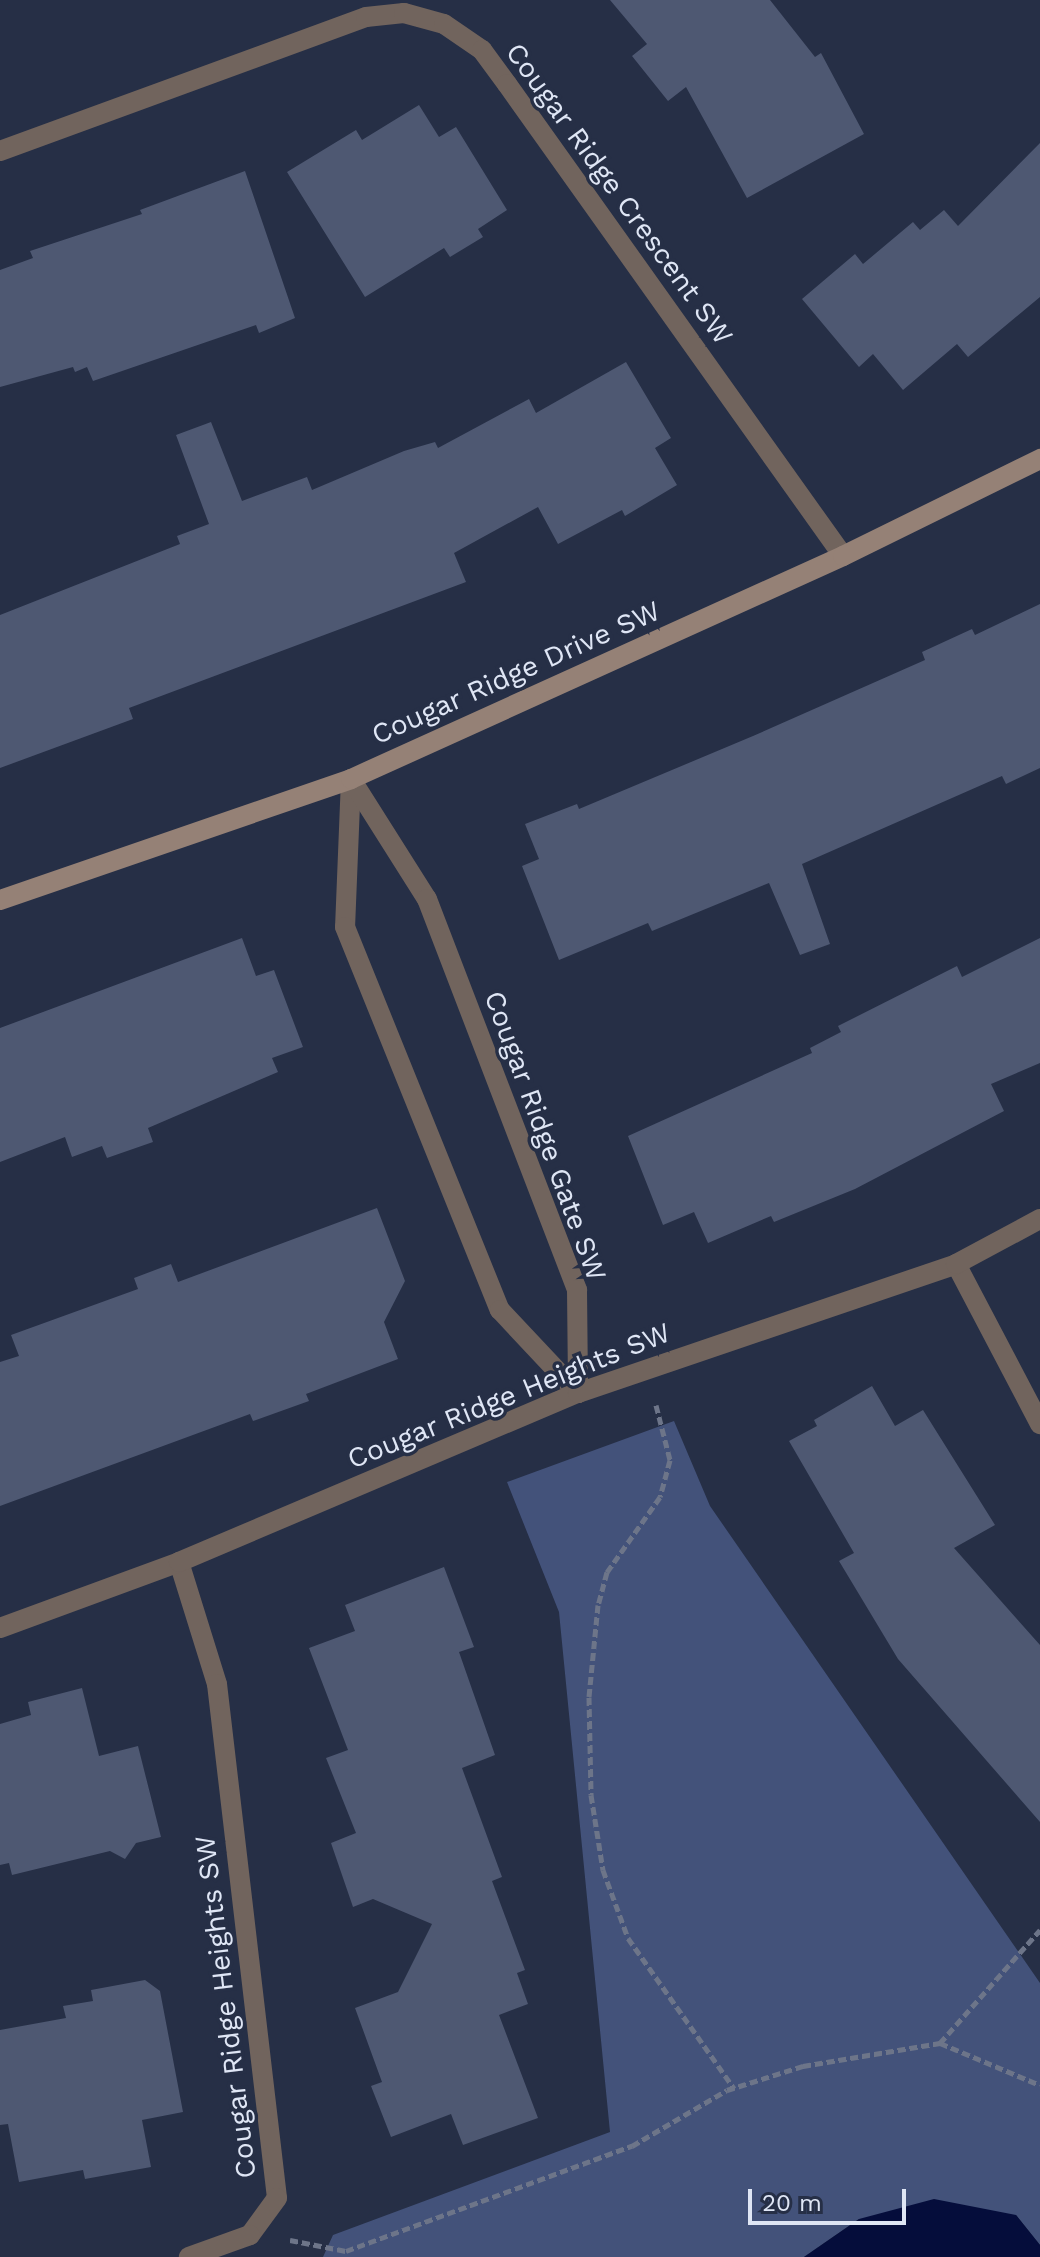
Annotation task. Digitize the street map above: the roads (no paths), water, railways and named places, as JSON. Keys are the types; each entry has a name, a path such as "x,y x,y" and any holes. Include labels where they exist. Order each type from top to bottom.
{"street":[{"name":"Cougar Ridge Crescent SW","path":"0,151 366,17 404,13 444,24 482,50 843,556"},
{"name":"Cougar Ridge Drive SW","path":"0,900 351,779 843,556 1040,459"},
{"path":"351,779 345,927 500,1310 578,1393"},
{"name":"Cougar Ridge Gate SW","path":"351,779 427,899 577,1290 578,1393"},
{"name":"Cougar Ridge Heights SW","path":"0,1628 179,1562 578,1393 956,1264 1040,1219"},
{"path":"956,1264 1040,1424"},
{"name":"Cougar Ridge Heights SW","path":"179,1562 217,1684 277,2198 250,2235 189,2257"}]}
